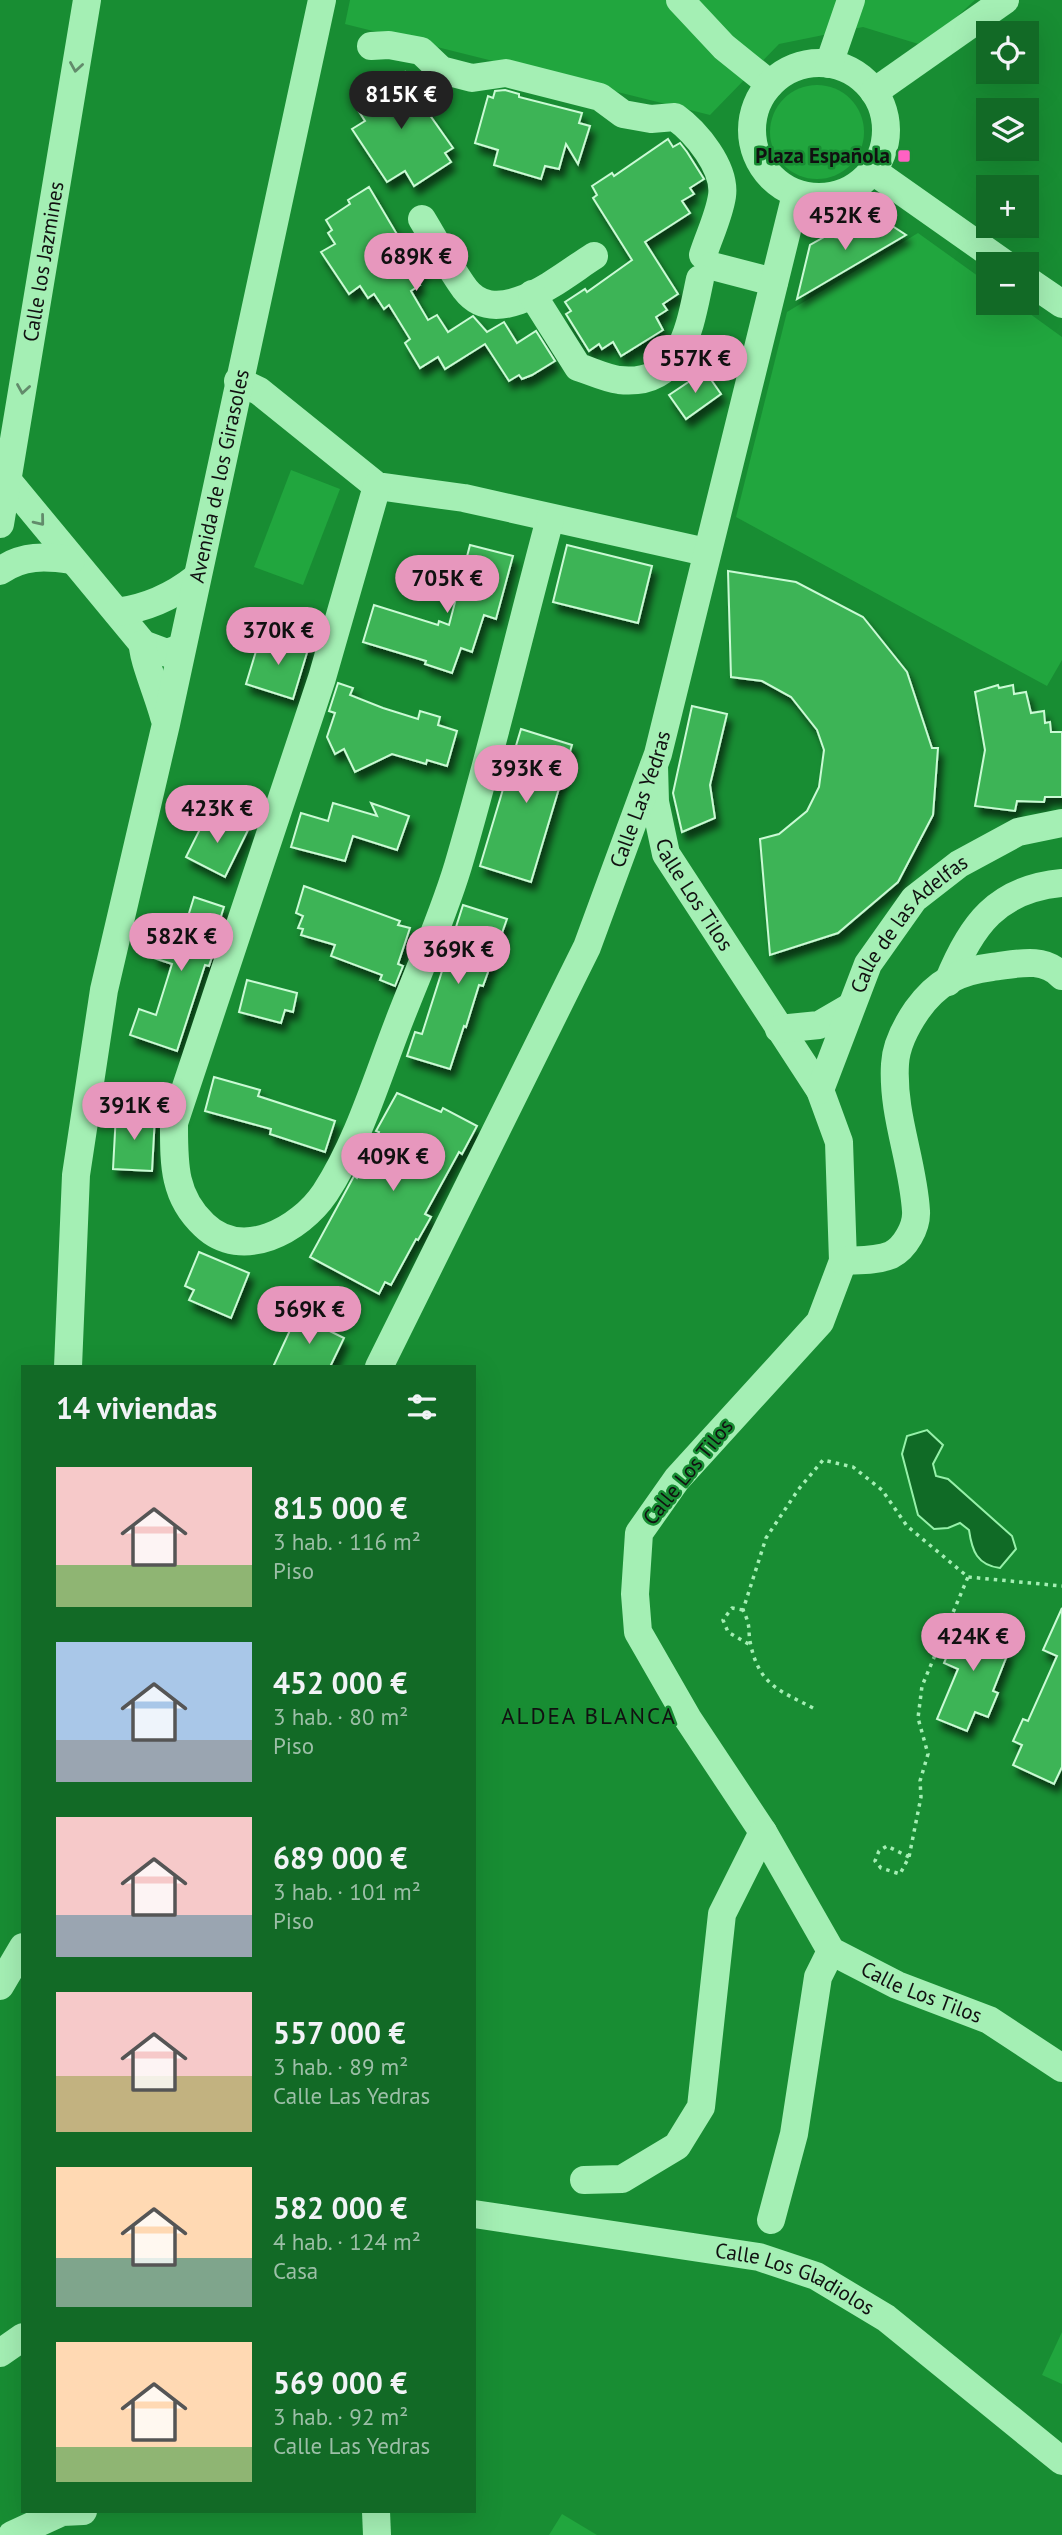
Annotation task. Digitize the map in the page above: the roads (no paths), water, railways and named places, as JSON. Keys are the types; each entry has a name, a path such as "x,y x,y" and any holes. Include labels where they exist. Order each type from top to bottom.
{"street":[{"name":"Calle los Jazmines","path":"0,524 87,0"},
{"name":"Avenida de los Girasoles","path":"68,1365 76,1175 104,990 166,724 322,0"},
{"path":"680,0 724,47 770,84"},
{"path":"829,64 851,0"},
{"path":"874,92 1004,0"},
{"path":"370,46 389,45 421,51 441,70 472,78 506,74 600,97 622,114 652,119 676,117 690,128 717,169 723,194 687,340 676,359 647,378 619,380 578,367 532,294"},
{"path":"829,64 846,69 874,92 883,111 886,132 883,152 873,171 858,186 838,195 817,198 796,194 773,180 758,158 752,132 756,106 770,84 797,68 829,64"},
{"path":"873,171 988,252"},
{"name":"Calle Las Yedras","path":"380,1365 587,947 654,766 796,194"},
{"path":"422,219 467,291 487,305 503,306 532,294 594,256"},
{"path":"705,267 774,282"},
{"path":"1039,288 1062,304"},
{"path":"238,381 259,391 377,486 464,498 706,552"},
{"path":"8,481 72,560 128,611 143,644 141,654 152,675 166,724"},
{"path":"377,486 322,678 174,1124 174,1168 180,1194 194,1216 209,1230 229,1239 251,1242 268,1238 302,1219 324,1195 354,1139 457,867 550,519"},
{"path":"0,571 13,562 46,556 72,560"},
{"path":"128,611 179,592 196,578"},
{"path":"128,611 165,616 176,623 183,641 167,653 143,644"},
{"name":"Calle Los Tilos","path":"654,766 655,802 666,854 820,1090 839,1142 843,1261 820,1322 677,1479 639,1533 635,1594 638,1632 688,1719 764,1832 831,1951 897,1985 989,2020 1062,2068"},
{"name":"Calle de las Adelfas","path":"820,1090 868,964 914,899 959,864 1018,832 1062,823"},
{"path":"613,878 641,856 666,854"},
{"path":"948,982 962,945 978,923 1009,898 1039,885 1062,883"},
{"path":"843,1261 869,1260 892,1255 908,1240 917,1214 897,1116 895,1062 905,1028 928,994 965,971 1034,962 1052,966 1062,976"},
{"path":"779,1029 819,1024 850,1007"},
{"path":"584,2180 622,2179 677,2146 701,2107 722,1914 764,1832"},
{"path":"0,1986 21,1950"},
{"path":"772,2220 794,2134 818,1976 831,1951"},
{"name":"Calle Los Gladiolos","path":"476,2214 759,2257 816,2276 886,2318 1062,2461"},
{"path":"0,2353 21,2338"},
{"path":"12,2535 60,2513"},
{"path":"376,2513 377,2535"}],"place":[{"name":"Plaza Española","path":"904,156"}],"district":[{"name":"ALDEA BLANCA","path":"589,1716"}]}
